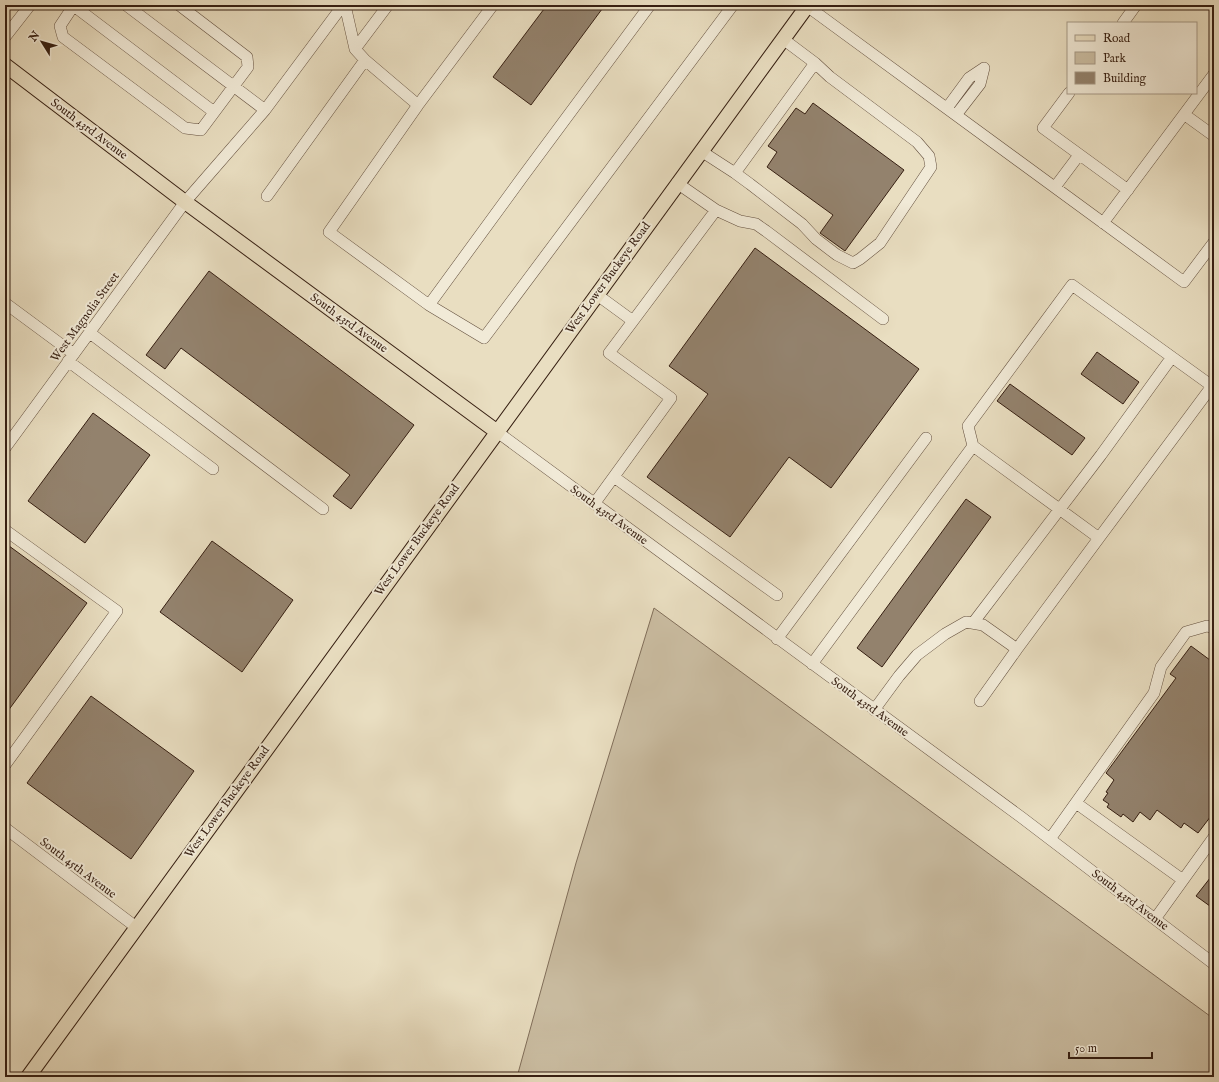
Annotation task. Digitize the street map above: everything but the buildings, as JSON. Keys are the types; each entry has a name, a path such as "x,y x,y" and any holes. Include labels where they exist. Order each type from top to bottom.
{"main road":[{"name":"West Lower Buckeye Road","path":"28,1077 397,566 808,6"},
{"name":"South 43rd Avenue","path":"5,65 186,202 496,431"}],"street":[{"path":"5,37 30,5"},
{"path":"126,5 265,110"},
{"path":"179,5 247,57 248,67 201,130 185,128 63,37 60,26 74,6 214,112"},
{"path":"344,5 355,49 364,60 418,105"},
{"name":"West Magnolia Street","path":"5,448 186,202 265,110 344,5"},
{"path":"355,49 388,5"},
{"path":"493,5 418,105 329,232 429,306 484,338 733,5"},
{"path":"429,306 650,5"},
{"path":"1123,22 1136,5"},
{"path":"808,6 1184,282 1214,242"},
{"path":"701,151 750,184 796,219 837,255 853,262 860,259 880,243 931,167 929,156 917,142 830,77 815,63 783,39"},
{"path":"267,196 364,60"},
{"path":"735,174 815,63"},
{"path":"947,108 969,78 984,68 980,84 956,115"},
{"path":"1103,223 1185,115 1214,74"},
{"path":"1069,94 1043,128 1128,190"},
{"path":"1185,115 1214,136"},
{"path":"1055,187 1079,155"},
{"path":"677,183 716,210 740,221 756,224 882,320"},
{"path":"594,504 671,398 609,353 716,210"},
{"path":"980,701 1212,386 1072,285 968,426 973,446 1099,538"},
{"path":"596,294 633,321"},
{"path":"5,303 71,358 213,469"},
{"path":"90,333 322,509"},
{"path":"973,623 1101,455 1172,357"},
{"name":"South 43rd Avenue","path":"496,431 1050,839 1214,964"},
{"path":"777,638 926,438"},
{"path":"812,664 973,446"},
{"path":"614,477 777,595"},
{"path":"5,530 117,611 5,765"},
{"path":"874,710 899,676 917,655 945,634 966,622 983,625 1017,649"},
{"path":"1050,839 1154,693 1161,667 1186,632 1207,626 1214,628"},
{"path":"1076,803 1183,880"},
{"name":"South 45th Avenue","path":"5,828 136,927"},
{"path":"1155,919 1214,837"}],"green space":[{"path":"654,608 1214,1019 1214,1077 517,1077 576,863"}]}
